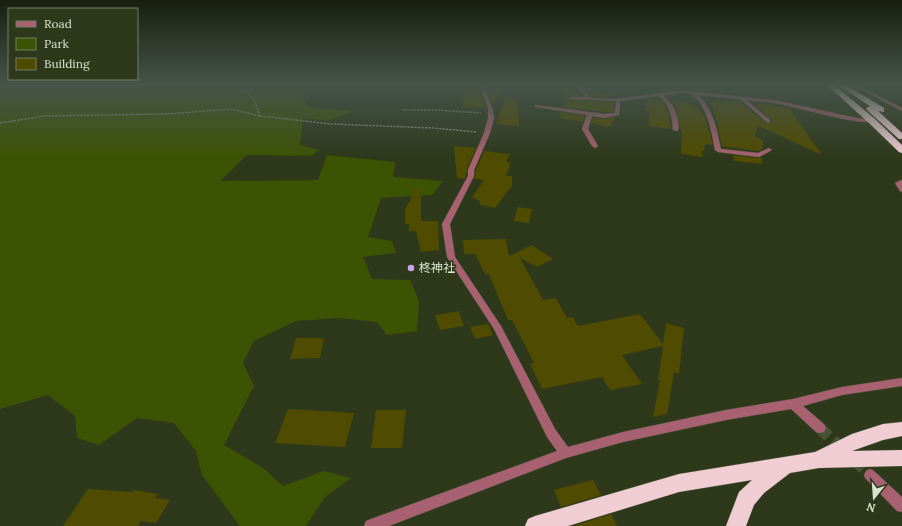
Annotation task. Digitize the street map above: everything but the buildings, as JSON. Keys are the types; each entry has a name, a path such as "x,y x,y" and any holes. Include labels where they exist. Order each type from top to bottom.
{"highway":[{"path":"858,109 902,150"},
{"path":"869,109 902,136"},
{"path":"879,109 902,126"},
{"path":"819,460 852,442 883,432 902,429"},
{"path":"535,526 679,482 819,460 902,458"},
{"path":"736,526 746,499 757,487 786,466"}],"street":[{"path":"489,109 491,113 487,133 471,170 471,176 446,224 451,257 498,328 551,433 566,453"},
{"path":"553,109 604,116 617,114 617,109"},
{"path":"672,109 676,130"},
{"path":"705,109 715,132 718,150 759,155 769,150"},
{"path":"754,109 768,120"},
{"path":"807,109 857,120 872,121"},
{"path":"590,114 585,129 596,146"},
{"path":"902,182 898,183 902,190"},
{"path":"371,526 566,453 660,429 726,415 793,404 842,391 902,382"},
{"path":"793,404 820,428"},
{"path":"870,475 902,506"}],"path":[{"path":"0,123 45,116 167,114 231,109 260,117 331,124 433,128 487,133"},
{"path":"258,109 260,117"},
{"path":"403,110 491,113"}],"green space":[{"path":"0,109 325,109 353,111 329,121 303,118 300,145 319,150 311,156 247,155 220,181 318,180 327,155 395,162 393,177 443,181 432,195 381,198 368,237 392,241 396,253 363,257 372,279 410,280 419,301 417,331 387,335 377,322 339,318 296,321 254,341 243,363 254,386 224,445 263,468 283,486 324,471 351,478 325,497 306,526 240,526 202,475 196,451 174,423 137,418 99,445 77,438 75,416 48,395 0,409"}],"tunnel":[{"path":"820,428 843,450"},
{"path":"855,460 870,475"}],"place":[{"name":"柊神社","path":"411,268"}]}
